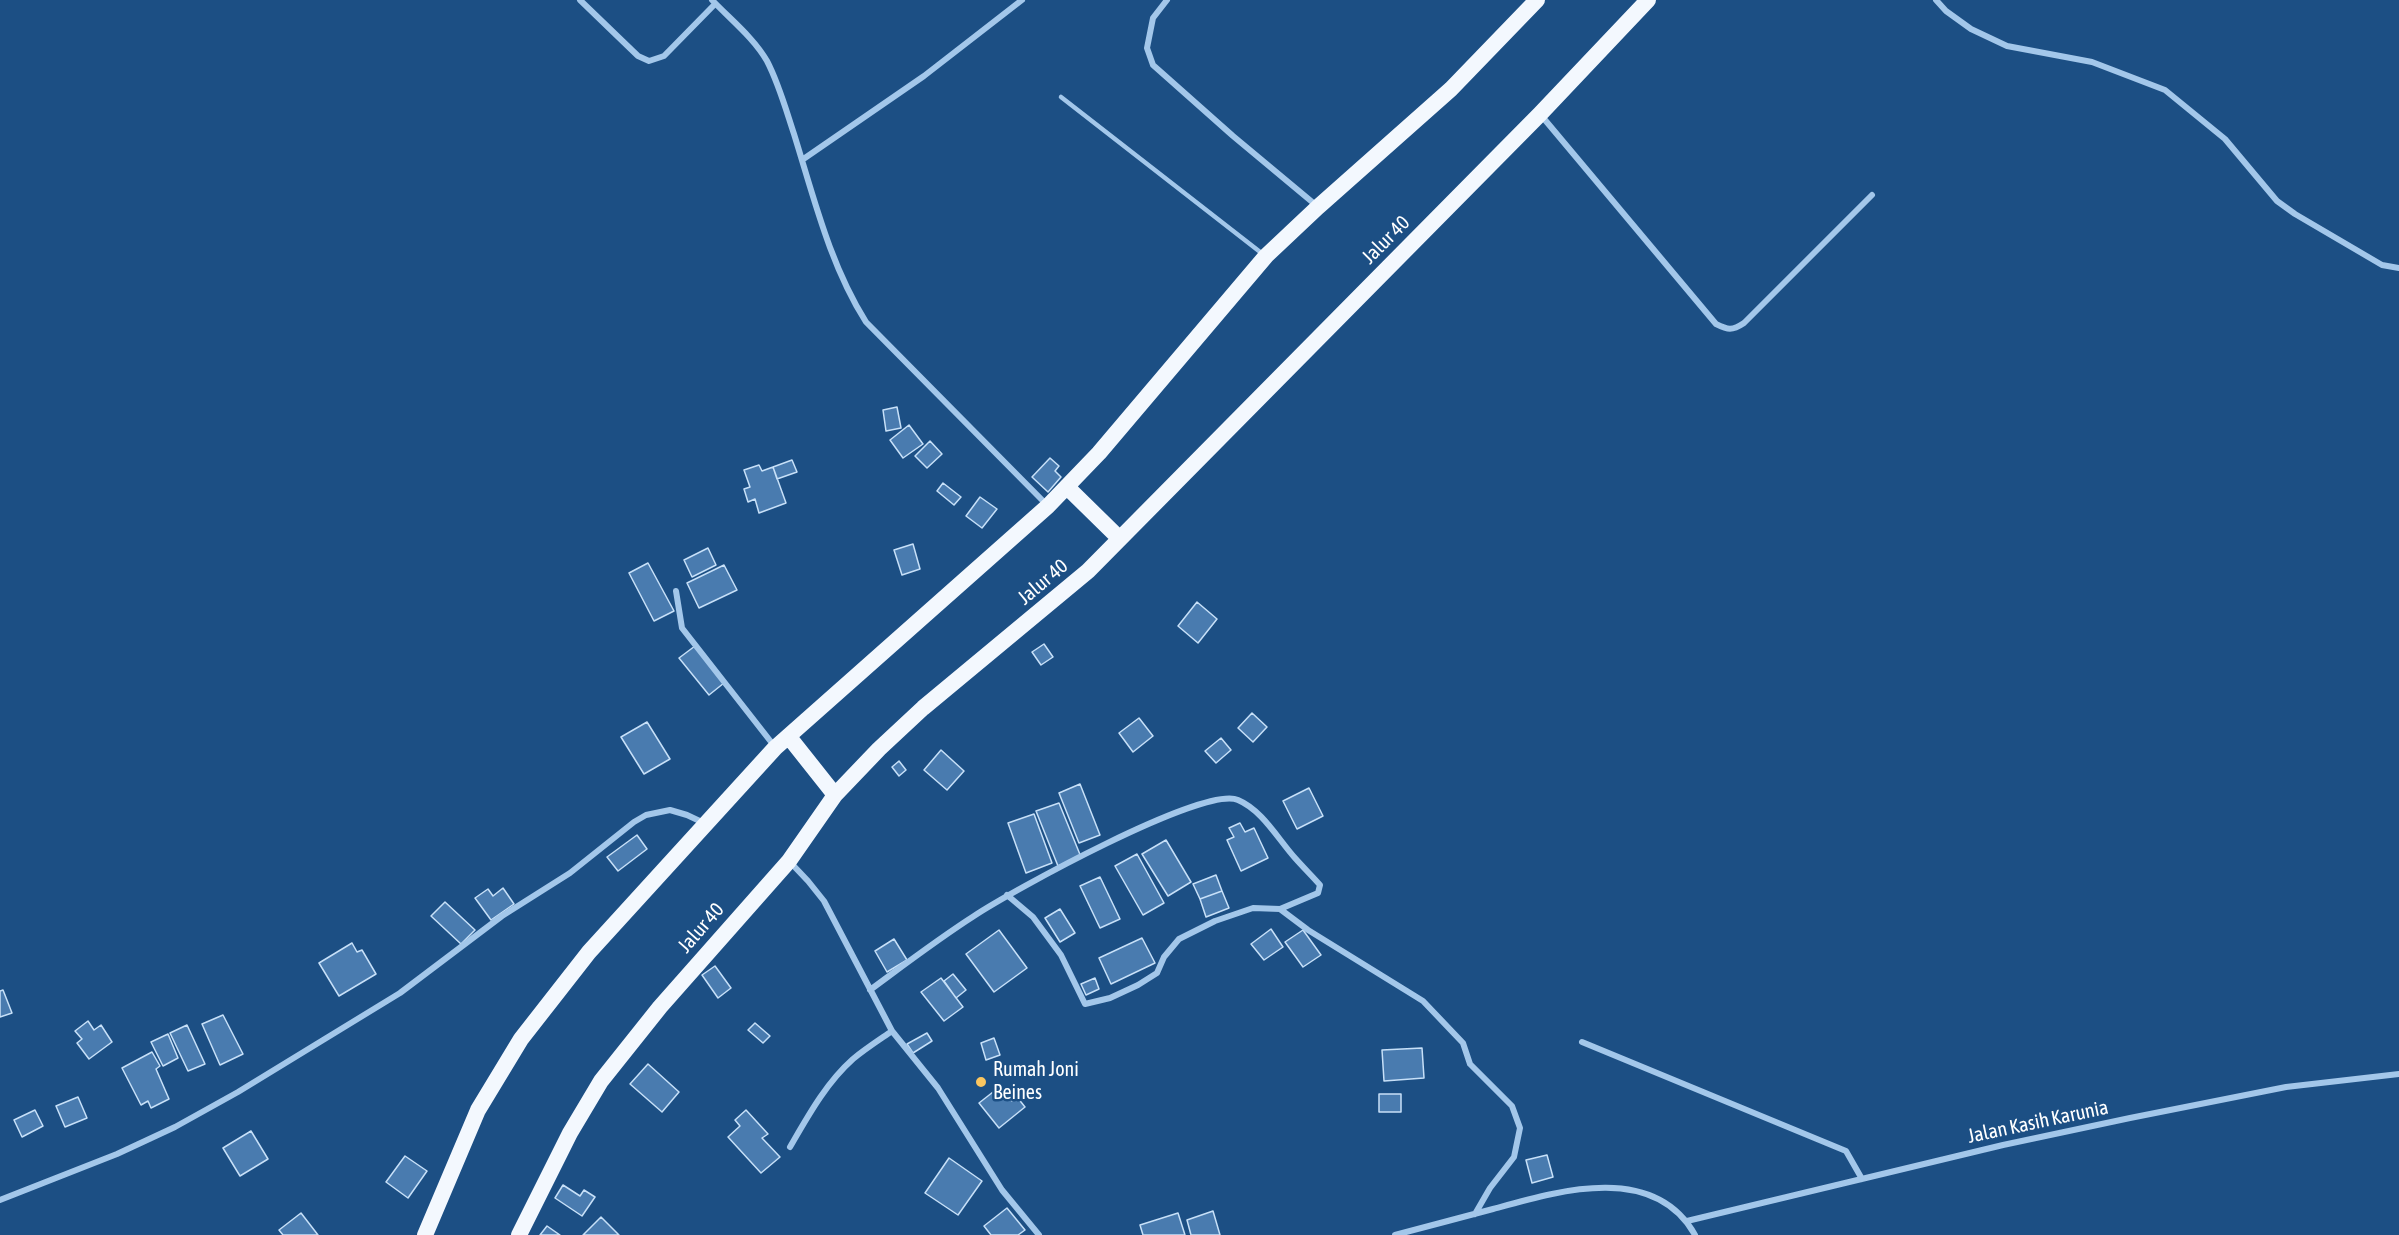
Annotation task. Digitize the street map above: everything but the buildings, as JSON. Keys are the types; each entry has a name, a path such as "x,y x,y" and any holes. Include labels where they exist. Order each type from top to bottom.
{"highway":[{"path":"425,1235 478,1110 521,1039 589,952 782,742 1048,506 1099,453 1266,256 1451,89 1537,0"},
{"name":"Jalur 40","path":"519,1235 570,1133 601,1081 660,1007 789,861 835,795 923,708 1088,571 1540,114 1648,0"},
{"path":"1067,487 1120,539"},
{"path":"782,742 835,795"}],"street":[{"path":"580,0 638,56 649,61 664,56 714,2 754,43 766,60 776,82 837,267 850,298 866,322 1048,506"},
{"path":"802,160 924,76 1022,0"},
{"path":"1167,0 1153,18 1147,48 1153,65 1318,207"},
{"path":"1936,0 1946,12 1971,29 2007,46 2092,62 2165,90 2225,139 2277,201 2382,265 2399,268"},
{"path":"1540,114 1716,324 1727,330 1744,323 1872,195"},
{"path":"676,591 682,628 782,742"},
{"path":"870,990 954,929 1007,895 1071,861 1197,805 1220,799 1236,799 1254,809 1320,885 1318,893 1280,909 1253,908 1179,939 1164,957 1157,973 1110,998 1084,1004 1061,955 1033,918 1007,895"},
{"path":"0,1200 117,1154 175,1127 238,1092 400,993 502,916 570,873 646,815 670,810 707,824"},
{"path":"789,861 824,901 892,1031 938,1088 1002,1190 1039,1235"},
{"path":"1280,909 1308,930 1423,1001 1463,1043 1470,1064 1512,1106 1520,1128 1514,1156 1490,1188 1475,1214"},
{"path":"790,1147 811,1110 832,1081 853,1059 892,1031"},
{"path":"1582,1042 1846,1151 1862,1179"},
{"name":"Jalan Kasih Karunia","path":"1688,1221 2002,1145 2286,1087 2399,1074"},
{"path":"1395,1235 1557,1191 1589,1187 1620,1189 1653,1196 1688,1221 1695,1235"}],"lane":[{"path":"1061,97 1266,256"}],"place":[{"name":"Rumah Joni Beines","path":"981,1082"}]}
